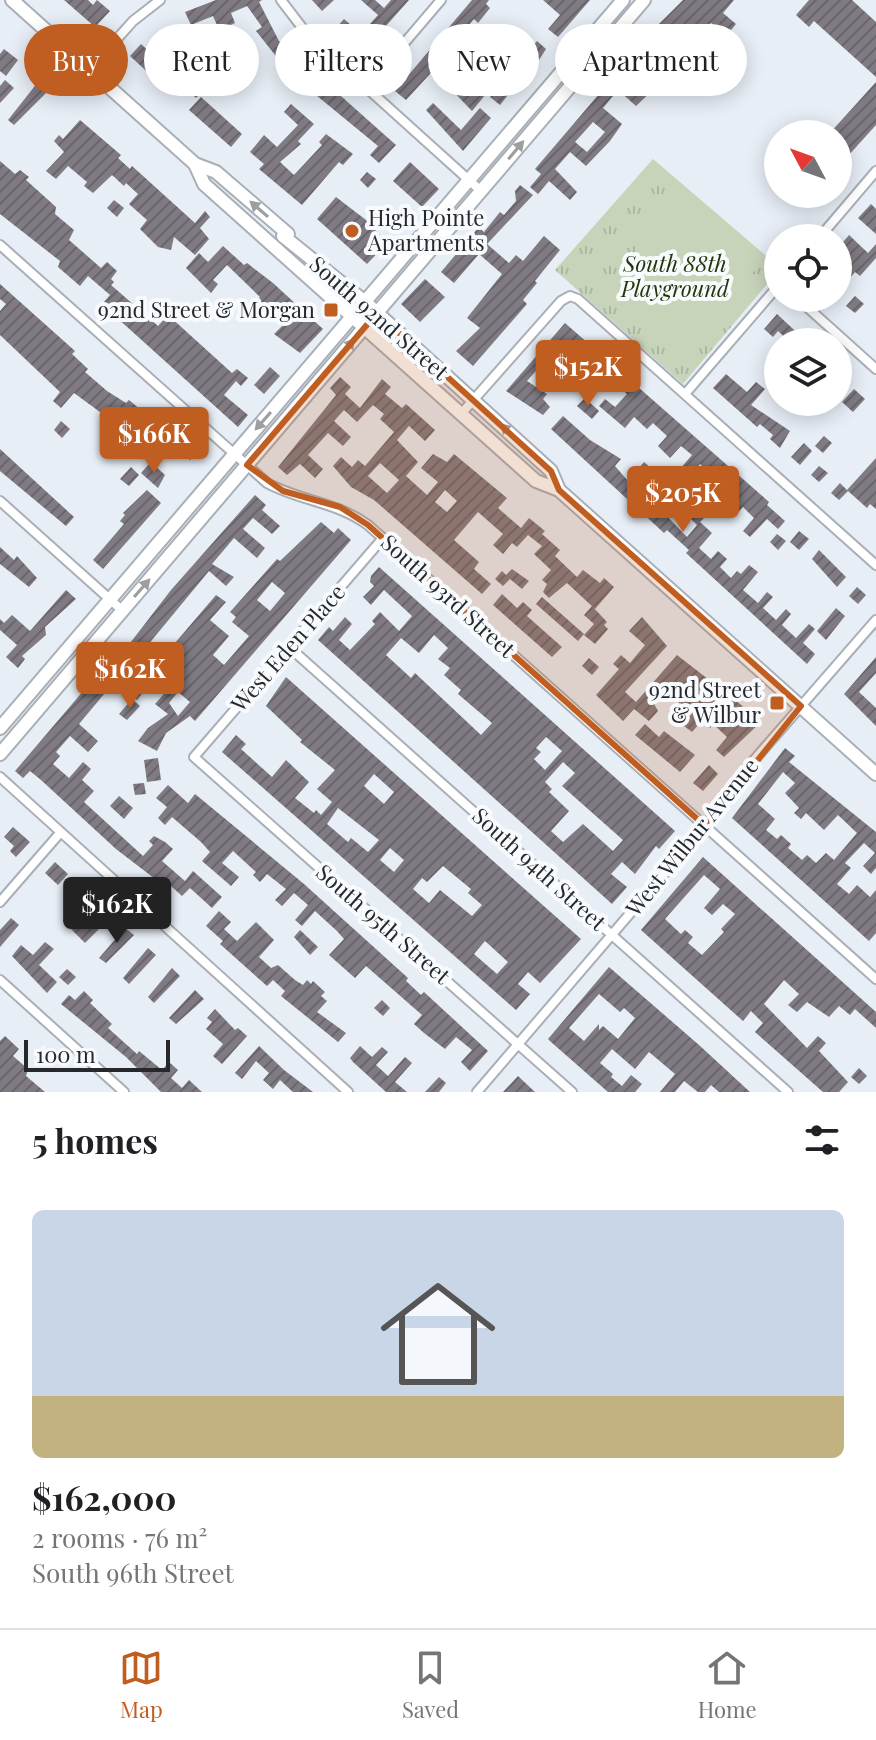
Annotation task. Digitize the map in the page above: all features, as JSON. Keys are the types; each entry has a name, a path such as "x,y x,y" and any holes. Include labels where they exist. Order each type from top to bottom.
{"street":[{"name":"South 92nd Street","path":"12,0 39,24"},
{"path":"128,27 160,0"},
{"path":"281,0 299,24"},
{"path":"412,34 441,0"},
{"path":"0,728 108,598 623,0"},
{"path":"624,24 644,0"},
{"path":"609,17 617,24"},
{"name":"South 92nd Street","path":"120,96 195,164 216,172 288,234 283,236 365,302 551,471 559,490"},
{"path":"375,96 481,191"},
{"path":"0,754 562,96"},
{"name":"South 92nd Street","path":"195,164 204,184 352,317 536,481 559,490 876,774"},
{"path":"831,224 875,174"},
{"name":"South 93rd Street","path":"0,245 247,465 283,491 351,512 383,538 876,979"},
{"path":"405,256 417,267"},
{"path":"461,414 561,301 570,296 578,299 876,565"},
{"path":"685,394 764,302"},
{"path":"813,312 876,369"},
{"path":"308,369 320,380"},
{"path":"0,501 123,611"},
{"name":"West Eden Place","path":"194,757 383,538"},
{"name":"West Wilbur Avenue","path":"477,1092 705,826 747,768 876,620"},
{"name":"South 94th Street","path":"289,647 788,1092"},
{"path":"11,714 25,725"},
{"name":"South 95th Street","path":"194,757 572,1092"},
{"path":"0,777 348,1092"},
{"path":"0,902 60,833"},
{"path":"0,980 124,1092"}],"highlighted area":[{"path":"377,313 551,471 559,490 801,706 705,826 368,525 340,507 283,491 247,465"}],"green space":[{"name":"South 88th Playground","path":"653,159 764,254 764,288 683,384 555,270"},
{"path":"670,186 757,260 758,267 686,350 651,311 639,281 637,264 645,223"}],"building":[{"path":"64,0 88,0 93,5 97,0 110,11 98,24 92,24"},
{"path":"216,0 262,0 259,2 275,33 275,55 259,35 262,27 247,6 231,13 233,24 217,24 213,16 191,24 185,12"},
{"path":"312,0 334,0 322,11"},
{"path":"361,0 375,0 384,8 391,0 409,0 388,24 370,24 378,15"},
{"path":"472,0 489,0 486,4 490,8 478,23 474,19 470,24 452,24"},
{"path":"543,0 590,0 569,24 555,24 555,35 548,29 560,15"},
{"path":"683,0 734,0 723,13 736,24 659,24"},
{"path":"809,0 852,0 876,22 876,77 814,21 809,27 796,15"},
{"path":"539,43 546,49 539,60"},
{"path":"141,44 144,47 144,69 130,56"},
{"path":"4,49 18,60 6,76 0,71 0,54"},
{"path":"428,52 428,76 412,93 412,71"},
{"path":"5,80 14,88 0,103 0,86"},
{"path":"876,82 876,125 852,152 852,120 842,120"},
{"path":"27,96 43,96 14,125 8,120"},
{"path":"317,96 341,96 396,145 379,163 370,155 378,146"},
{"path":"458,96 484,96 472,111"},
{"path":"491,96 507,96 500,105"},
{"path":"597,96 613,96 603,108 622,124 610,141 586,166 570,152 555,169 577,192 570,200 549,181 538,194 530,187 541,174 535,169","holes":["593,122 605,132 587,152 575,142"]},
{"path":"625,96 646,96 636,106"},
{"path":"201,97 242,134 231,147 189,110"},
{"path":"433,103 461,130 480,108 491,118 463,151 426,110"},
{"path":"291,104 314,124 298,141 301,144 280,162 294,175 322,145 319,142 326,134 353,154 343,165 339,162 302,205 259,169 264,164 250,152 264,135 277,147 298,125 284,112"},
{"path":"80,120 121,155 118,158 130,169 132,166 195,223 205,211 210,217 200,228 209,239 195,255 174,237 171,250 158,247 140,229 147,220 129,204 138,194 112,175 93,193 84,186 87,182 68,166 56,179 46,171 64,152 54,141 59,135 63,139"},
{"path":"0,161 15,174 20,170 29,177 26,180 56,207 55,214 74,230 69,240 101,268 107,262 117,271 111,285 158,326 168,315 232,373 237,369 248,378 241,386 236,381 224,395 248,415 238,427 105,307 103,303 110,295 88,276 80,286 58,267 60,261 0,214"},
{"path":"410,162 439,189 422,207 393,181"},
{"path":"367,172 376,179 368,188 360,180"},
{"path":"520,185 533,195 487,244 509,263 516,255 523,261 544,236 560,250 523,300 527,304 473,366 456,351 480,328 467,318 502,274 479,254 454,283 441,272 479,227 484,232 500,212 504,215 516,201 515,191"},
{"name":"High Pointe Apartments","path":"336,197 366,220 387,243 367,264 317,219"},
{"path":"114,200 124,208 117,217 107,208"},
{"path":"871,204 876,209 876,234 858,218"},
{"path":"852,238 868,253 876,244 876,258 860,276 855,272 852,276"},
{"path":"223,246 244,265 247,263 273,283 323,329 300,353 274,334 288,320 269,303 258,315 250,308 260,297 227,265 213,280 218,284 211,293 186,268 199,253 208,262"},
{"path":"425,279 445,297 420,322 401,304"},
{"path":"0,284 75,351 72,354 88,369 85,372 107,391 126,403 129,400 147,415 144,418 161,434 148,454 134,442 141,434 119,413 115,417 108,411 104,415 74,393 61,408 53,401 60,392 0,335 0,311 6,304 0,299"},
{"path":"855,296 864,304 855,313 852,311"},
{"path":"777,314 792,328 765,328"},
{"path":"565,323 769,502 767,505 785,521 778,529 767,519 750,537 743,531 754,518 743,507 735,516 727,509 736,499 723,487 711,501 702,494 715,480 711,474 700,464 687,478 679,470 692,455 681,446 670,458 658,446 667,436 653,423 647,429 634,417 625,428 599,406 605,399 615,407 627,394 585,356 581,360 564,345 558,346 527,381 547,394 543,399 550,407 543,415 506,391"},
{"path":"270,367 280,376 264,394 254,385"},
{"path":"575,367 583,374 572,386 564,379"},
{"path":"726,374 747,392 756,382 764,388 751,405 790,431 780,448 770,439 773,435 760,424 757,427 713,388"},
{"path":"340,377 351,387 345,394 360,408 382,379 391,387 385,394 402,408 406,404 435,430 425,441 409,426 397,440 418,462 406,476 427,495 438,482 421,468 433,454 447,462 454,454 507,498 498,508 521,528 529,518 545,531 542,534 560,550 555,556 577,577 583,570 600,583 604,578 614,587 595,609 567,583 549,598 543,592 547,584 542,580 551,570 534,554 542,546 528,535 517,547 512,543 503,554 493,545 503,534 478,512 454,540 479,562 474,569 491,584 482,594 374,500 351,487 333,466 341,457 352,467 358,460 365,466 394,432 380,419 384,414 373,405 357,422 344,410 334,421 351,437 343,446 328,433 308,455 323,469 315,478 300,464 287,475 278,467 336,395 330,388","holes":["380,463 399,480 387,493 368,476","445,490 457,501 447,512 435,502"]},
{"path":"854,389 865,399 853,412 852,411"},
{"path":"585,398 599,411 592,419 577,406"},
{"path":"563,416 590,440 621,459 615,466 628,481 644,462 652,469 638,486 687,537 697,525 686,514 693,506 705,517 700,522 712,533 699,548 711,559 718,551 727,559 720,567 731,578 737,571 741,574 749,565 758,572 743,590 758,603 767,592 773,597 763,608 776,620 786,609 791,614 782,625 796,638 809,624 815,629 803,643 815,654 807,664 686,553 689,550 667,530 664,533 551,429"},
{"path":"61,421 70,429 62,438 54,430"},
{"path":"824,436 832,443 823,453 815,446"},
{"path":"186,441 198,451 190,460 178,450"},
{"path":"804,443 812,451 800,465 791,457"},
{"path":"0,449 74,517 66,526 0,471"},
{"path":"876,458 876,509 870,504 867,508 848,491 839,500 831,493 840,483 847,490"},
{"path":"151,462 165,475 158,488 141,473"},
{"path":"819,466 828,473 819,482 811,475"},
{"path":"131,467 139,475 129,486 120,479"},
{"path":"147,490 161,503 103,569 93,560 124,524 120,521 125,515 123,513"},
{"path":"255,495 266,505 262,510 280,526 272,534 253,518 243,529 265,548 257,558 234,538 212,564 234,577 226,586 209,571 128,669 132,672 127,677 144,691 137,700 115,681 79,724 98,741 88,752 70,736 56,752 60,756 53,764 69,778 83,762 91,769 82,780 94,791 84,802 143,856 153,845 149,841 154,836 165,842 173,849 162,861 185,881 193,871 222,897 212,908 190,888 182,896 162,878 159,882 116,849 30,771 23,778 15,771 90,683 92,686 117,660 171,590"},
{"path":"321,522 334,533 338,528 351,540 195,721 190,716 166,733 157,751 138,741 148,728 168,714 155,704 170,687 151,671 216,595 226,602 210,620 229,636 213,655 224,665 249,636 232,622 236,617 230,612 277,559 280,561","holes":["272,582 285,593 270,611 257,600","178,692 190,702 178,716 169,703"]},
{"path":"799,531 809,539 799,550 790,542"},
{"path":"777,534 786,541 778,550 770,542"},
{"path":"0,547 14,560 17,556 37,578 29,587 0,564"},
{"path":"819,550 846,577 837,587 812,559"},
{"path":"379,567 675,831 659,849 656,846 635,874 622,862 611,874 627,887 612,904 318,640 329,627 333,631 345,617 352,624 339,640 350,650 375,624 372,621 380,612 399,631 412,616 384,590 371,605 363,597 374,586 370,582","holes":["434,635 448,648 438,659 450,668 444,675 461,690 458,694 492,723 481,735 415,673 411,678 386,655 401,638 419,653","546,737 562,751 545,770 534,759 541,752 536,748","563,762 575,773 562,786 623,840 613,851 583,824 563,842 551,831 569,811 549,792 552,789 545,782"]},
{"path":"512,569 529,581 522,589 510,579 503,586 495,579 502,571 506,575"},
{"path":"857,587 866,595 858,604 849,596"},
{"path":"66,590 76,599 45,627 46,635 22,656 25,659 18,668 6,657 17,645 0,630 0,619 4,623 12,615 30,631"},
{"path":"502,594 517,608 523,602 532,610 527,616 562,647 552,657 493,605"},
{"path":"542,597 584,634 578,641 536,604"},
{"path":"592,606 607,622 604,625 608,629 595,644 584,635 594,624 584,615"},
{"path":"836,608 845,616 826,640 817,631"},
{"path":"642,617 667,646 625,692 636,702 677,655 762,721 724,757 716,750 727,737 713,724 710,728 702,721 692,732 684,726 670,713 680,701 664,687 652,700 658,711 649,721 634,709 623,721 596,695 619,669 613,664 621,655 630,663 645,645 629,631"},
{"path":"876,657 876,673 859,692 876,708 876,726 844,694"},
{"path":"589,658 599,667 592,675 582,666"},
{"path":"286,677 581,939 540,983 528,972 518,984 530,994 516,1010 222,752 236,735 246,744 241,749 272,777 286,760 309,782 295,798 321,815 332,802 317,789 335,770 300,742 302,740 266,706","holes":["374,774 394,792 384,804 364,786","338,808 379,840 368,852 351,838 348,842 327,824","390,848 404,860 394,872 380,860","443,866 471,889 468,893 482,905 472,916 440,890 429,903 413,889 422,878 427,882","485,941 508,962 497,974 474,954"]},
{"path":"132,699 140,706 127,720 119,714"},
{"path":"645,724 659,737 664,731 695,755 680,772 635,735"},
{"path":"785,748 795,756 789,762 876,832 876,868 871,874 863,866 875,853 864,843 845,863 851,868 837,884 849,894 857,885 870,897 876,890 876,933 869,941 732,818","holes":["783,772 795,783 785,793 799,808 794,813 801,819 806,813 824,830 838,815 857,833 834,860 826,853 816,863 807,855 802,860 788,848 791,844 781,835 777,839 766,830 775,819 758,804"]},
{"path":"158,758 161,780 147,782 144,760"},
{"path":"709,765 718,774 703,791 693,783"},
{"path":"144,783 146,794 135,795 133,784"},
{"path":"168,785 188,803 195,794 304,884 408,978 406,981 421,995 424,992 488,1051 470,1071 461,1062 472,1050 456,1037 445,1049 424,1033 414,1024 422,1015 366,966 355,978 329,955 344,939 337,931 315,911 302,926 295,920 308,905 294,893 282,906 275,900 286,889 267,874 260,882 253,875 256,872 233,851 222,863 239,877 231,886 202,861 210,852 201,842 172,817 165,825 158,818 167,807 156,798"},
{"path":"119,796 133,808 124,819 110,806"},
{"path":"13,827 30,842 16,857 10,851 14,846 4,837"},
{"path":"703,857 876,1012 876,1028 855,1009 850,1015 839,1006 829,1017 807,1002 797,1012 788,1005 799,994 784,980 764,1004 807,1048 818,1036 826,1043 819,1051 848,1082 839,1092 823,1092 755,1032 763,1023 751,1011 743,1021 641,930","holes":["704,875 720,889 704,908 712,915 723,904 735,914 721,929 724,932 702,955 688,943 693,937 685,930 681,934 665,919"]},
{"path":"55,862 68,874 58,885 45,873"},
{"path":"85,888 93,895 74,916 87,928 103,910 111,917 85,943 63,921"},
{"path":"219,911 231,922 224,929 237,941 256,922 274,940 259,957 271,968 278,965 303,985 307,980 311,984 313,981 325,992 321,996 327,1001 317,1012 346,1033 338,1042 281,996 285,991 273,980 267,986 220,944 223,941 206,926"},
{"path":"11,918 19,925 0,947 0,930"},
{"path":"125,928 134,935 106,963 99,958"},
{"path":"300,930 318,947 310,955 294,937"},
{"path":"45,942 54,949 39,965 57,982 47,993 12,956 21,945 33,955"},
{"path":"148,948 156,955 129,984 123,978"},
{"path":"609,967 750,1092 719,1092 711,1085 705,1092 698,1092 684,1081 675,1092 660,1092 675,1074 649,1052 635,1069 612,1049 600,1063 613,1074 611,1077 622,1086 631,1075 642,1084 635,1092 608,1092 548,1039","holes":["599,994 620,1012 624,1008 635,1018 618,1039 603,1026 599,1030 599,1024 584,1041 569,1028"]},
{"path":"172,968 180,976 154,1003 148,997"},
{"path":"67,969 76,977 68,985 59,977"},
{"path":"195,990 204,999 176,1024 169,1018"},
{"path":"84,991 93,1000 90,1003 112,1024 108,1028 137,1054 139,1051 162,1070 169,1062 178,1070 171,1078 182,1088 189,1080 202,1092 161,1092 126,1057 61,1004 69,995 75,1000"},
{"path":"382,1000 390,1008 383,1016 374,1008"},
{"path":"215,1009 235,1030 238,1028 247,1036 222,1064 213,1056 223,1044 206,1029 212,1022 207,1018"},
{"path":"5,1036 19,1049 13,1056 28,1069 26,1076 45,1092 0,1092 0,1041"},
{"path":"259,1046 313,1092 293,1092 280,1080 273,1089 263,1080 269,1073 256,1061 242,1079 235,1073"},
{"path":"360,1046 372,1057 382,1047 388,1052 376,1065 388,1076 405,1057 412,1063 395,1082 407,1092 386,1092 353,1062 350,1058"},
{"path":"859,1068 867,1076 859,1084 851,1077"},
{"path":"518,1076 535,1092 503,1092"},
{"path":"439,1077 446,1083 439,1092 425,1092"}],"place":[{"name":"High Pointe Apartments","path":"352,231"},
{"name":"92nd Street & Morgan","path":"331,310"},
{"name":"92nd Street & Wilbur","path":"777,703"}]}
